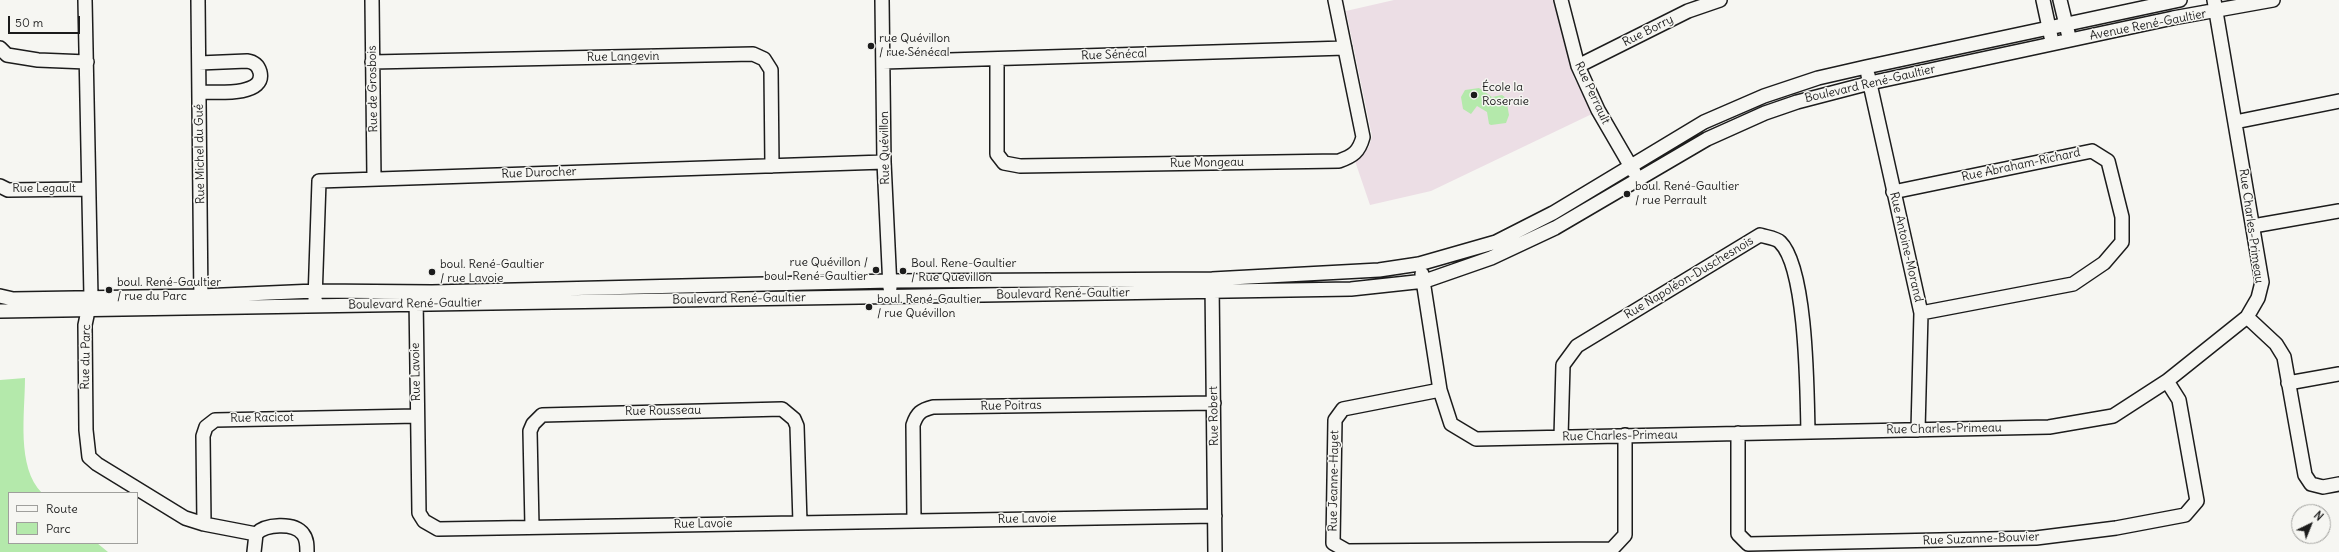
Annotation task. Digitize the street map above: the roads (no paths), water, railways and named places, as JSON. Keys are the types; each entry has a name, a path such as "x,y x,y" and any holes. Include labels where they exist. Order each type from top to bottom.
{"street":[{"name":"Rue du Parc","path":"85,0 90,303 85,333 86,430 89,456 97,464 175,513 204,524 256,534"},
{"name":"Rue Michel du Gué","path":"198,0 201,302"},
{"name":"Rue de Grosbois","path":"372,0 374,179"},
{"name":"Rue Quévillon","path":"882,0 884,162 890,296"},
{"name":"Rue Mongeau","path":"997,59 997,154 1004,163 1020,166 1339,161 1352,156 1360,148 1363,137 1335,0"},
{"name":"Rue Perrault","path":"1561,0 1578,66 1598,110 1639,179"},
{"name":"Rue Borry","path":"1578,66 1686,5 1720,0"},
{"path":"2043,0 2052,44"},
{"path":"2060,0 2070,41"},
{"name":"Avenue René-Gaultier","path":"2070,41 2173,18 2215,5 2273,0"},
{"path":"2173,1 2173,18"},
{"name":"Avenue René-Gaultier","path":"2066,25 2173,1"},
{"name":"Rue Charles-Primeau","path":"1419,264 1425,281 1440,390 1451,424 1476,438 2049,427 2113,416 2167,381 2247,317 2258,298 2262,282 2215,5"},
{"name":"Boulevard René-Gaultier","path":"201,302 315,291 416,298 890,296 1212,286 1378,270 1419,264 1496,242 1553,213 1630,165 1704,122 1764,96 1818,78 2066,25"},
{"name":"Boulevard René-Gaultier","path":"0,296 13,299 90,303 201,302 315,306 416,298 890,281 1351,289 1425,281 1501,254 1555,228 1707,139 1765,113 1832,91 1870,82 2070,41"},
{"path":"0,48 7,55 38,60 87,62"},
{"name":"Rue Sénécal","path":"883,62 1344,48"},
{"name":"Rue Langevin","path":"372,62 753,54 764,60 771,70 772,166"},
{"path":"199,63 253,62 258,67 261,74 258,83 249,90 199,92"},
{"name":"Rue Antoine-Morand","path":"1866,67 1921,313 1918,430"},
{"path":"2235,122 2339,101"},
{"name":"Rue Abraham-Richard","path":"1893,192 2092,151 2108,161 2122,217 2122,242 2104,262 2073,284 1921,313"},
{"name":"Rue Durocher","path":"315,306 318,181 884,162"},
{"name":"Rue Legault","path":"0,186 8,190 88,189"},
{"path":"2253,226 2339,211"},
{"name":"Rue Napoléon-Duschesnois","path":"1561,437 1563,365 1577,346 1760,235 1780,242 1793,263 1806,344 1808,432"},
{"name":"Rue Robert","path":"1212,286 1215,552"},
{"name":"Rue Lavoie","path":"416,298 419,513 424,521 430,526 438,529 1215,516"},
{"name":"Boulevard René-Gaultier","path":"0,310 90,303"},
{"path":"2247,317 2276,344 2284,356 2305,475 2311,484 2323,487 2339,484"},
{"path":"2288,383 2339,374"},
{"name":"Rue Suzanne-Bouvier","path":"1738,433 1738,534 1748,544 2044,537 2116,528 2185,514 2197,501 2179,400 2167,381"},
{"name":"Rue Jeanne-Hayet","path":"1440,390 1343,409 1335,420 1333,543 1347,551 1612,549 1625,535 1625,436"},
{"name":"Rue Poitras","path":"914,521 913,425 917,415 923,409 941,407 1214,403"},
{"name":"Rue Rousseau","path":"532,527 530,431 533,424 542,415 782,409 789,412 794,419 796,426 800,523"},
{"name":"Rue Racicot","path":"204,524 203,436 206,427 215,420 417,416"},
{"path":"254,552 256,534 267,526 291,527 298,529 306,540 307,552"}],"place":[{"name":"rue Quévillon / rue Sénécal","path":"871,46"},
{"name":"École la Roseraie","path":"1474,95"},
{"name":"boul. René-Gaultier / rue Perrault","path":"1627,194"},
{"name":"rue Quévillon / boul. René-Gaultier","path":"876,270"},
{"name":"Boul. Rene-Gaultier / Rue Quevillon","path":"903,271"},
{"name":"boul. René-Gaultier / rue Lavoie","path":"432,272"},
{"name":"boul. René-Gaultier / rue du Parc","path":"109,290"},
{"name":"boul. René-Gaultier / rue Quévillon","path":"869,307"}]}
